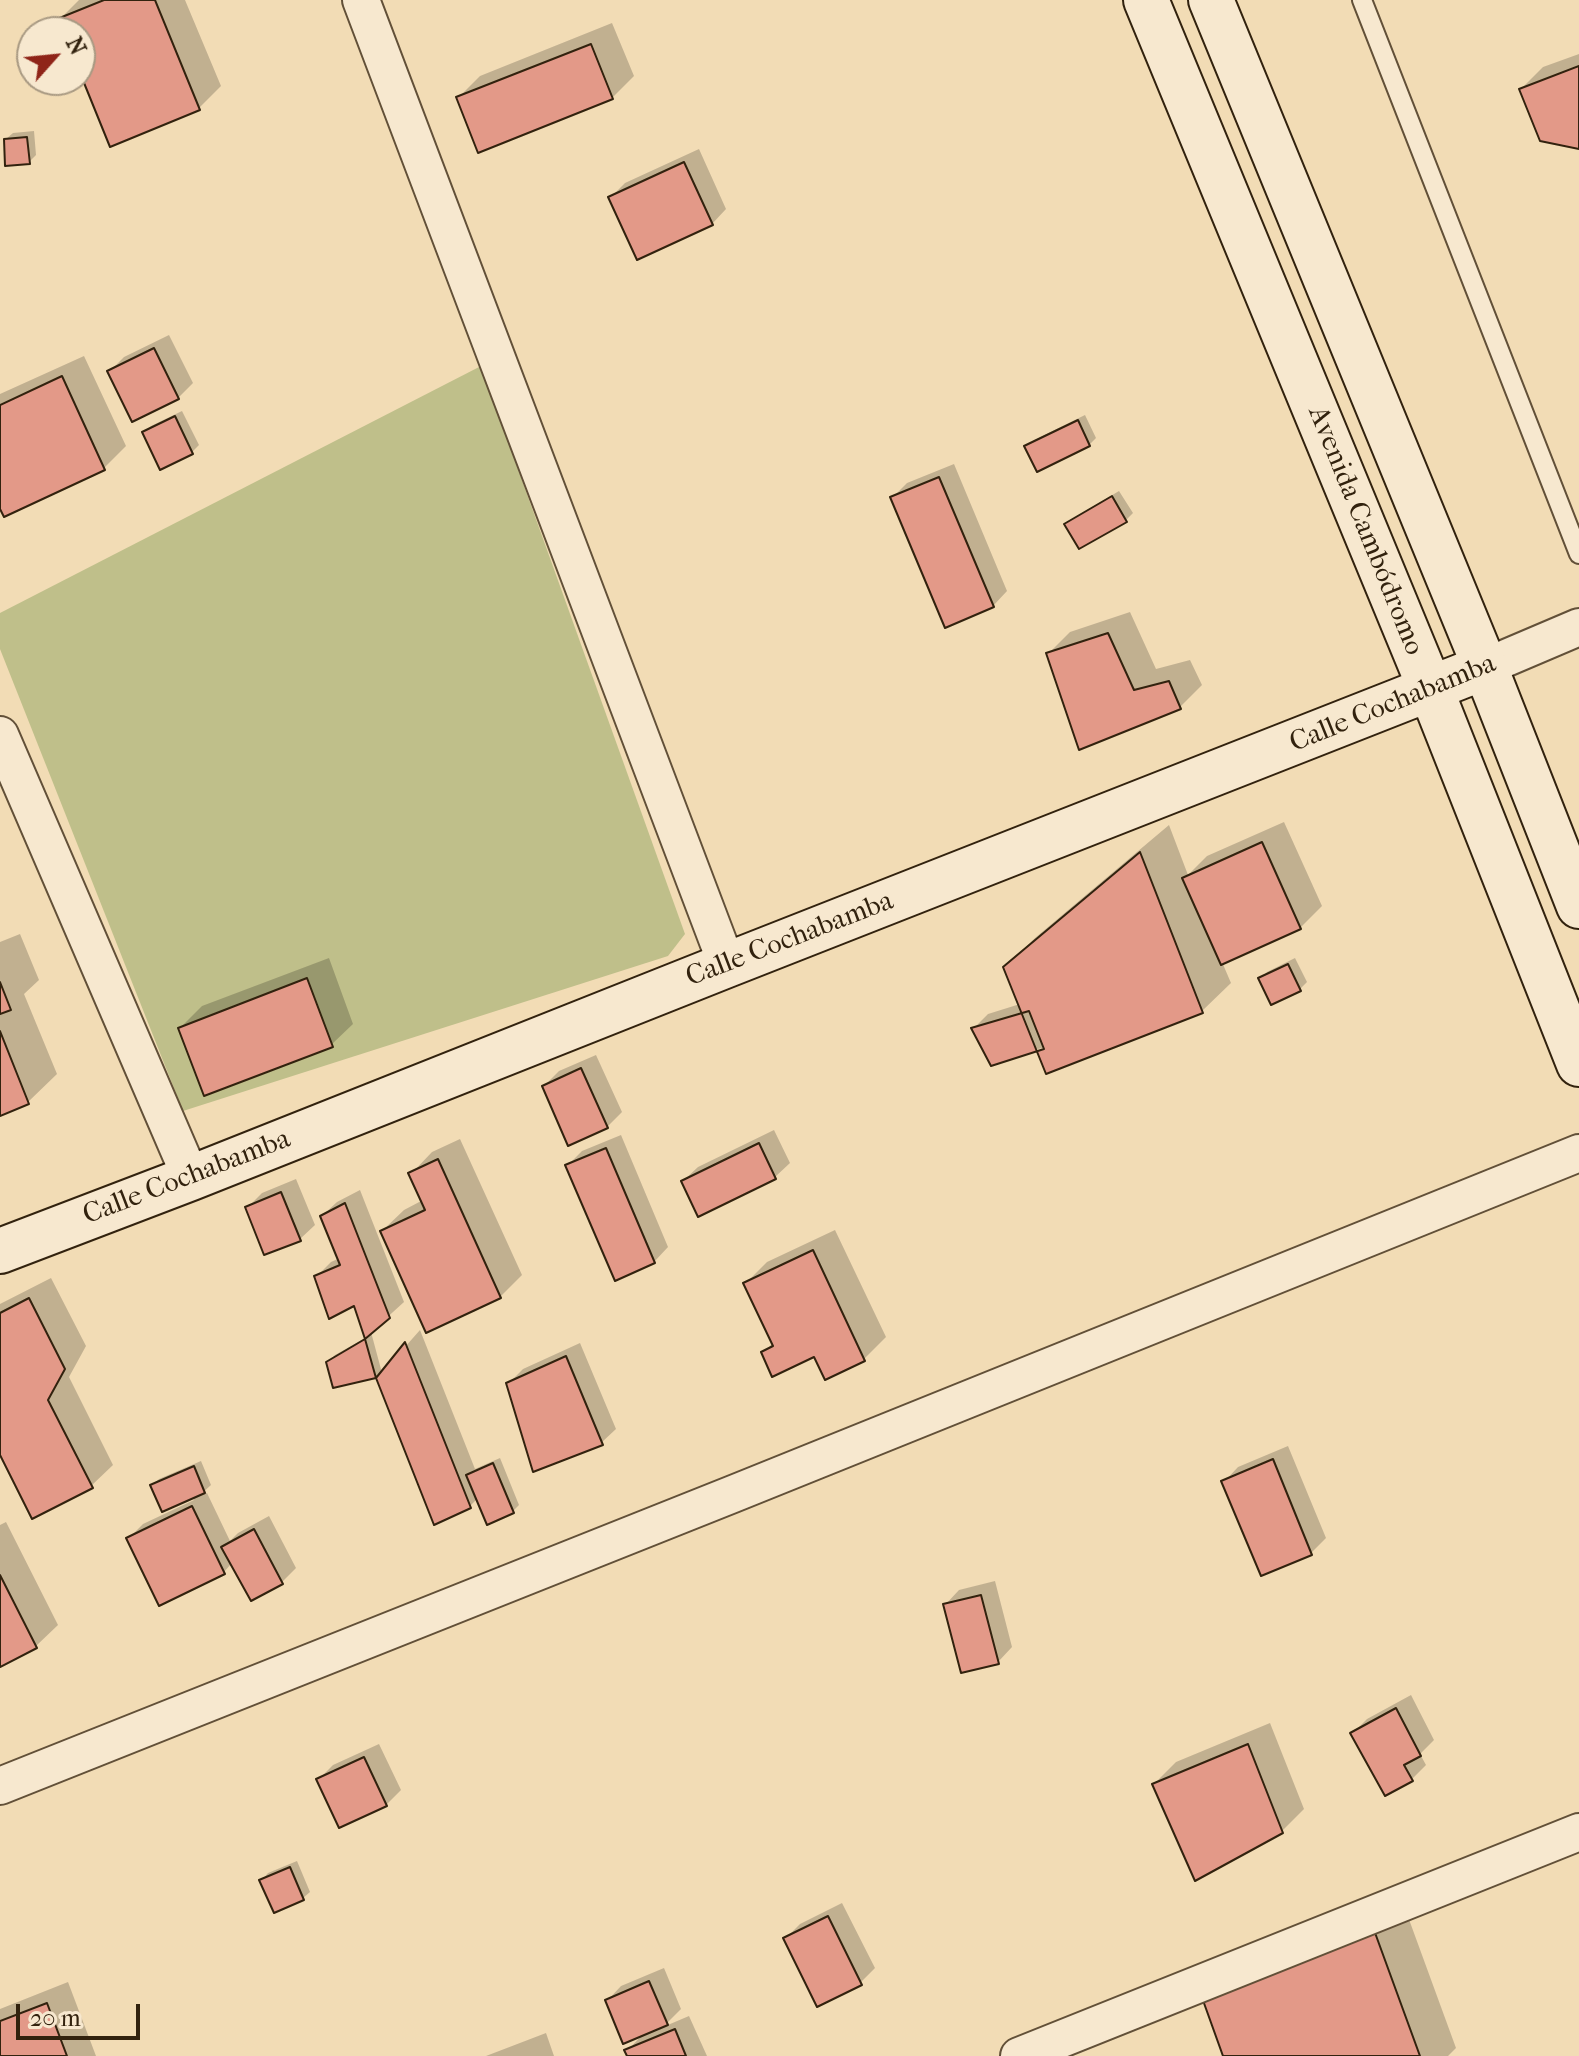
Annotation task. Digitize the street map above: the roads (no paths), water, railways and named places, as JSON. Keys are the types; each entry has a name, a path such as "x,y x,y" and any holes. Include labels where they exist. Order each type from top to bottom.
{"street":[{"path":"361,0 727,965"},
{"name":"Avenida Cambódromo","path":"1146,0 1431,690 1579,1064"},
{"name":"Avenida Cambódromo","path":"1211,0 1485,667 1579,906"},
{"name":"Calle Cochabamba","path":"0,1251 1431,690 1579,627"},
{"path":"0,735 191,1178"},
{"path":"0,1786 1579,1153"},
{"path":"1019,2056 1579,1832"}],"lane":[{"path":"1362,0 1579,554"}]}
